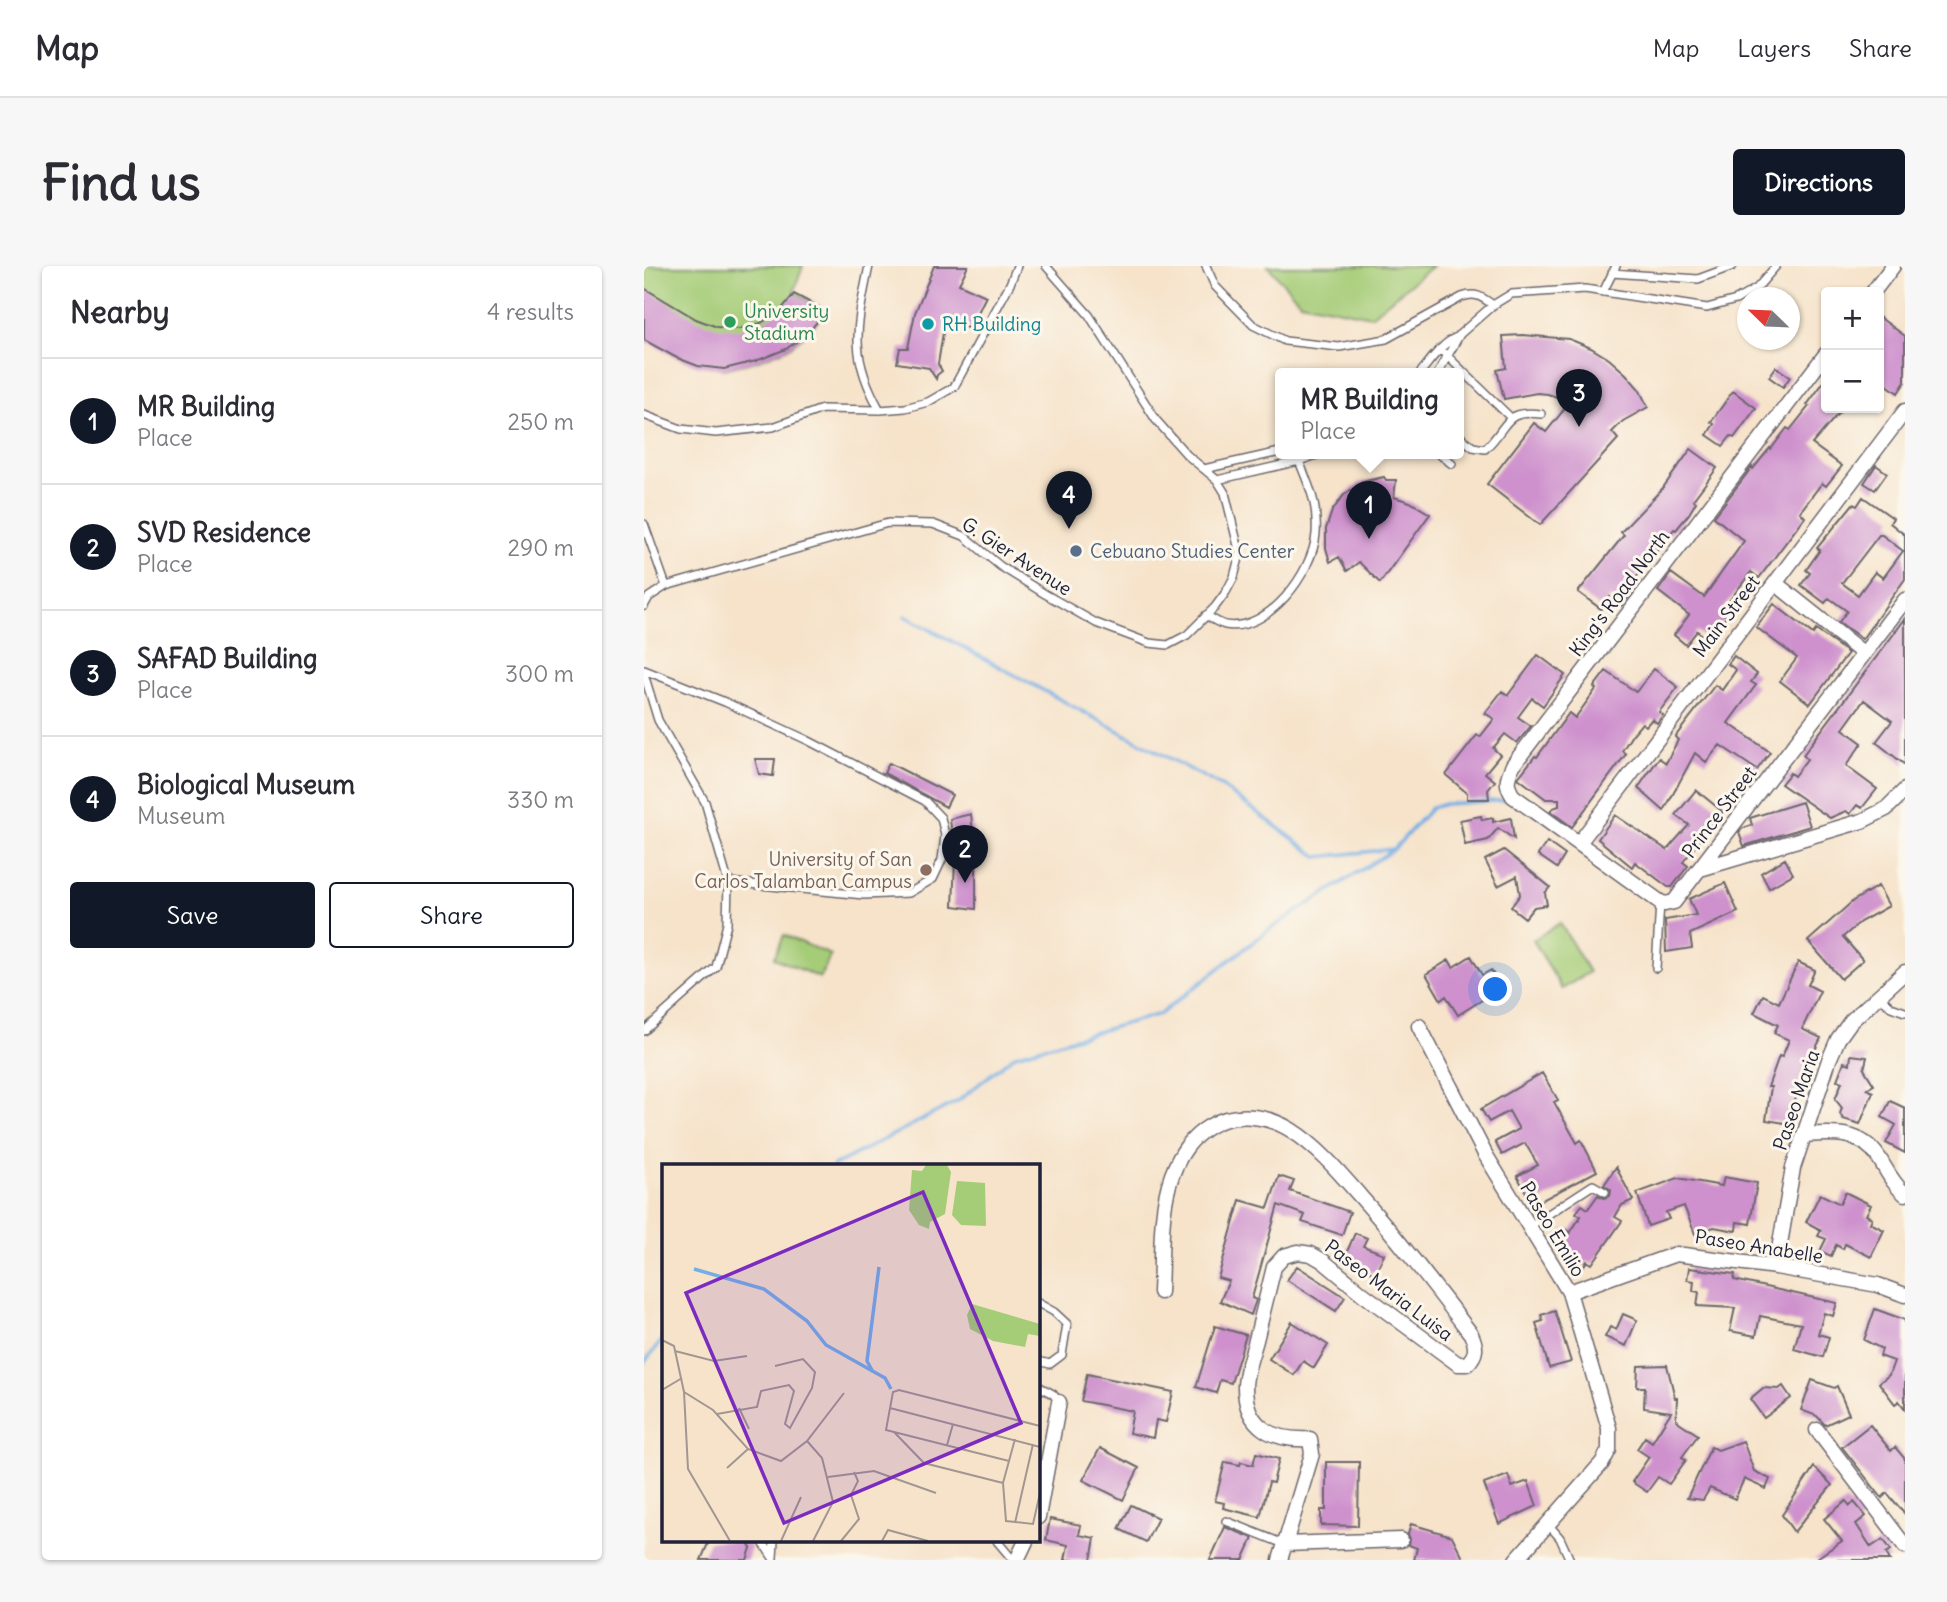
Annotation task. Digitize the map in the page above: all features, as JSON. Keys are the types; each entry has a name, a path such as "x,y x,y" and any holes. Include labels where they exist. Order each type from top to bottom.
{"street":[{"path":"1877,287 1893,266"},
{"name":"King's Road North","path":"1579,844 1513,796 1508,788 1507,778 1513,765 1821,361"},
{"name":"Main Street","path":"1579,844 1905,411"},
{"path":"1775,583 1864,654"},
{"name":"Prince Street","path":"1660,902 1674,902 1905,600"},
{"path":"1700,869 1862,821 1886,809 1905,790"},
{"path":"1579,844 1660,902"},
{"name":"Paseo Maria","path":"1776,1267 1793,1168 1829,1060 1851,1021 1905,972"},
{"name":"Paseo Emilio","path":"1419,1026 1485,1154 1569,1292 1609,1429 1609,1450 1602,1463 1516,1560"},
{"name":"Paseo Maria Luisa","path":"1160,1292 1165,1206 1171,1177 1184,1148 1198,1133 1220,1120 1244,1116 1264,1119 1290,1129 1332,1164 1401,1242 1476,1344 1475,1356 1467,1364 1458,1364 1311,1254 1298,1252 1284,1256 1274,1267 1245,1386 1247,1407 1253,1420 1268,1432 1286,1439 1310,1439 1312,1454 1280,1560"},
{"path":"1804,1135 1852,1135 1877,1154 1896,1186 1905,1194"},
{"name":"Paseo Anabelle","path":"1569,1292 1676,1254 1776,1267 1878,1285 1905,1295"},
{"path":"1040,1506 1059,1402"},
{"path":"1816,1430 1905,1546"},
{"path":"1284,1544 1401,1540"},
{"path":"1015,1560 1025,1542"}],"lane":[{"path":"869,266 858,318 858,353 867,388 880,410"},
{"path":"644,415 681,429 716,433 773,427 822,409 880,410 905,408 928,402 954,387 1010,284 1017,266"},
{"name":"G. Gier Avenue","path":"644,606 649,597 666,586 888,523 918,522 933,524 964,536 1000,566 1096,623 1149,643 1168,645 1187,635 1215,607 1230,584 1240,554 1225,494 1217,480 1187,455 1156,420 1089,315 1046,266"},
{"path":"1206,266 1215,286 1253,325 1285,341 1339,347 1386,339 1473,293 1493,305"},
{"path":"1603,292 1614,270 1698,279 1733,266"},
{"path":"1424,368 1449,341 1493,305 1511,294 1581,289 1707,308 1736,300 1757,288 1776,266"},
{"path":"1441,368 1457,337"},
{"path":"1440,349 1457,368"},
{"path":"1464,375 1511,418"},
{"path":"1464,440 1473,447 1485,449 1516,414 1541,414"},
{"path":"1204,469 1275,453"},
{"path":"1217,480 1305,459"},
{"path":"1446,459 1452,464"},
{"path":"1206,615 1222,624 1243,625 1273,609 1290,592 1302,574 1311,559 1316,522 1315,502 1299,461"},
{"path":"644,524 666,586"},
{"path":"644,672 725,702 807,740 925,801 941,818 945,835 942,860 933,879 909,893 864,895 728,882"},
{"path":"644,672 658,720 705,802 728,882 727,924 716,967 644,1031"},
{"path":"1656,968 1660,902"},
{"path":"1879,995 1891,1007 1905,1012"},
{"path":"1529,1227 1593,1185 1605,1192"},
{"path":"1040,1304 1067,1324 1062,1355 1050,1364 1040,1362"},
{"path":"1040,1387 1053,1394 1059,1402"},
{"path":"1227,1521 1284,1544"},
{"path":"1548,1524 1560,1538 1570,1560"},
{"path":"763,1542 773,1559"},
{"path":"998,1542 1015,1560"}],"green space":[{"name":"University Stadium","path":"644,266 803,266 794,291 826,311 807,334 786,349 756,361 724,369 644,340"},
{"path":"1268,266 1432,266 1371,316 1300,302"},
{"path":"1560,923 1589,972 1562,989 1533,940"},
{"path":"784,935 831,955 820,978 774,958"}],"building":[{"name":"RH Building","path":"934,266 968,266 959,284 986,296 970,329 945,320 938,364 942,371 936,379 929,368 897,363 900,348 908,348 915,313"},
{"path":"644,288 696,319 717,327 739,329 761,323 780,311 794,294 826,311 807,334 786,349 756,361 724,369 698,366 644,340"},
{"path":"1884,321 1905,336 1905,382 1898,393 1884,383"},
{"path":"1503,336 1569,339 1591,348 1626,374 1639,389 1648,407 1623,421 1612,432 1618,439 1540,525 1487,484 1534,423 1546,432 1570,402 1537,393 1504,399 1497,370 1506,368"},
{"path":"1776,367 1790,377 1783,387 1769,377"},
{"path":"1821,386 1821,413 1839,413 1812,444 1842,466 1826,486 1822,483 1800,512 1805,517 1759,578 1751,572 1721,612 1727,616 1709,640 1697,631 1686,645 1674,635 1689,615 1658,591 1671,573 1704,597 1744,541 1714,517 1752,467 1753,469 1787,428 1790,430 1809,406 1807,405"},
{"path":"1733,391 1756,408 1734,438 1731,436 1723,446 1707,435 1714,424 1711,422"},
{"path":"1691,449 1717,468 1693,500 1696,502 1689,514 1627,589 1632,593 1621,606 1610,597 1601,609 1578,592 1624,535 1621,532 1662,489"},
{"path":"1876,465 1887,473 1875,490 1864,483"},
{"path":"1384,477 1386,480 1396,480 1394,497 1410,502 1430,514 1380,583 1359,562 1347,571 1339,557 1330,562 1326,548 1326,529 1332,511 1344,495 1362,482"},
{"path":"1863,497 1893,518 1890,523 1905,535 1905,579 1862,639 1839,622 1847,611 1829,598 1825,603 1801,585 1810,573 1806,570 1820,550 1817,548 1853,504 1857,506","holes":["1879,535 1903,551 1883,578 1875,572 1858,595 1842,583"]},
{"path":"1774,604 1813,634 1816,630 1848,653 1810,704 1780,681 1797,658 1756,627"},
{"path":"1905,619 1905,765 1876,742 1892,721 1864,700 1843,729 1862,743 1846,766 1877,789 1862,808 1857,805 1850,814 1846,811 1830,818 1781,784 1790,773 1794,776 1807,759 1803,755"},
{"path":"1538,655 1565,675 1543,706 1532,698 1518,717 1531,726 1517,743 1505,734 1493,748 1500,755 1485,773 1495,781 1488,790 1489,799 1467,799 1467,793 1446,775 1477,735 1480,737 1494,719 1485,713 1502,691 1508,695"},
{"path":"1734,656 1757,674 1751,682 1756,685 1728,723 1770,752 1757,770 1720,745 1706,762 1695,753 1664,811 1638,788 1659,758 1666,763 1678,740 1675,737 1715,685 1722,690 1736,670 1728,664"},
{"path":"1654,669 1678,687 1659,712 1663,715 1657,723 1652,719 1646,726 1642,723 1632,735 1622,751 1626,754 1572,827 1550,811 1559,806 1559,799 1546,799 1518,778 1569,713 1575,718 1606,671 1636,692"},
{"path":"755,759 775,759 773,776 759,774"},
{"path":"889,763 952,795 946,807 884,773"},
{"path":"1696,790 1723,812 1683,862 1688,866 1672,887 1668,887 1635,862 1632,867 1598,839 1615,815 1667,850 1689,825 1676,815"},
{"path":"1802,802 1810,826 1744,846 1739,832 1752,825 1750,818"},
{"path":"971,814 976,860 976,909 953,906 955,860 950,819"},
{"path":"1481,816 1482,820 1493,818 1493,822 1511,818 1514,839 1498,828 1488,840 1465,845 1460,820"},
{"path":"1547,842 1565,855 1557,868 1538,855"},
{"path":"1504,850 1550,887 1545,893 1547,905 1534,907 1525,918 1511,907 1520,895 1517,876 1498,886 1485,860"},
{"path":"1785,859 1793,874 1769,888 1761,873"},
{"path":"1725,883 1738,912 1690,934 1692,948 1666,952 1665,920 1696,915 1689,899"},
{"path":"1878,886 1889,906 1860,922 1843,937 1863,960 1841,979 1808,941 1853,901"},
{"path":"1471,956 1482,975 1491,970 1501,988 1458,1015 1446,996 1441,1000 1426,974 1449,960 1453,967"},
{"path":"1798,962 1815,970 1808,985 1820,991 1802,1029 1821,1038 1806,1068 1791,1124 1766,1120 1771,1087 1768,1087 1779,1056 1782,1057 1789,1040 1774,1033 1778,1025 1754,1013 1763,995 1779,1003"},
{"path":"1851,1055 1867,1057 1864,1069 1874,1085 1867,1089 1873,1092 1860,1124 1843,1119 1840,1114 1842,1108 1835,1099 1842,1082 1837,1080 1844,1062 1850,1064"},
{"path":"1542,1073 1558,1100 1554,1102 1577,1143 1581,1140 1597,1171 1533,1205 1517,1176 1538,1165 1525,1143 1502,1155 1495,1142 1519,1129 1509,1111 1489,1122 1481,1109"},
{"path":"1890,1101 1905,1108 1905,1153 1886,1143 1896,1125 1882,1117"},
{"path":"1616,1167 1633,1200 1622,1205 1615,1217 1622,1221 1592,1264 1587,1261 1583,1267 1568,1257 1570,1254 1555,1245 1565,1229 1570,1233 1581,1216 1576,1213 1582,1205 1588,1209 1598,1195 1604,1198 1610,1196 1611,1190 1604,1185"},
{"path":"1279,1176 1294,1181 1290,1191 1350,1212 1342,1235 1302,1222 1305,1215 1278,1205 1252,1298 1256,1300 1251,1315 1220,1301 1229,1281 1218,1278 1240,1200 1268,1208"},
{"path":"1724,1177 1757,1183 1750,1224 1737,1222 1736,1231 1714,1227 1695,1234 1684,1206 1666,1212 1669,1219 1648,1226 1637,1193 1678,1178 1722,1186"},
{"path":"1845,1192 1871,1205 1866,1215 1872,1218 1870,1223 1884,1230 1871,1257 1845,1244 1843,1249 1836,1245 1831,1256 1820,1251 1826,1239 1818,1236 1821,1230 1806,1222 1820,1194 1840,1204"},
{"path":"1355,1233 1367,1238 1363,1246 1384,1254 1375,1274 1343,1261"},
{"path":"1297,1266 1345,1297 1336,1311 1287,1280"},
{"path":"1689,1268 1735,1274 1734,1280 1837,1303 1833,1316 1824,1313 1818,1334 1829,1337 1823,1357 1794,1349 1801,1324 1760,1316 1756,1336 1730,1331 1735,1308 1697,1306 1699,1292 1693,1291 1694,1281 1687,1280"},
{"path":"1875,1309 1905,1320 1905,1409 1899,1401 1895,1404 1879,1383 1889,1375 1894,1361 1880,1356 1882,1349 1864,1340"},
{"path":"1555,1311 1571,1362 1549,1368 1536,1323 1543,1321 1541,1315"},
{"path":"1623,1314 1637,1320 1626,1346 1605,1337 1610,1327 1616,1330"},
{"path":"1292,1322 1328,1345 1314,1368 1303,1361 1294,1375 1269,1359"},
{"path":"1215,1326 1246,1335 1231,1383 1220,1380 1216,1393 1196,1387"},
{"path":"1667,1365 1677,1398 1676,1420 1698,1435 1682,1457 1686,1460 1669,1484 1658,1477 1647,1492 1632,1482 1649,1457 1637,1449 1645,1437 1652,1442 1671,1412 1644,1408 1645,1387 1637,1387 1638,1366"},
{"path":"1087,1374 1173,1392 1166,1422 1156,1420 1153,1438 1129,1433 1133,1411 1081,1401"},
{"path":"1812,1380 1834,1388 1837,1386 1849,1414 1825,1425 1817,1416 1801,1410"},
{"path":"1783,1386 1791,1398 1764,1418 1750,1399 1763,1388 1779,1389"},
{"path":"1870,1425 1891,1451 1895,1447 1905,1459 1905,1514 1887,1493 1882,1498 1842,1447"},
{"path":"1743,1441 1754,1471 1770,1479 1766,1489 1744,1479 1735,1499 1710,1488 1703,1500 1687,1498 1711,1447 1718,1450"},
{"path":"1100,1448 1139,1468 1123,1500 1083,1480"},
{"path":"1256,1453 1279,1459 1273,1483 1269,1482 1260,1517 1223,1508 1224,1503 1215,1501 1225,1462 1253,1465"},
{"path":"1326,1462 1359,1462 1358,1526 1321,1525 1321,1510 1326,1510"},
{"path":"1814,1467 1832,1485 1794,1532 1782,1515"},
{"path":"1508,1475 1512,1487 1528,1481 1537,1506 1499,1524 1484,1484"},
{"path":"1846,1501 1850,1506 1854,1502 1866,1516 1856,1524 1871,1547 1883,1539 1891,1550 1886,1553 1890,1560 1814,1560 1842,1541 1824,1519"},
{"path":"1131,1505 1158,1518 1146,1542 1119,1529"},
{"path":"1050,1519 1081,1525 1079,1535 1095,1538 1091,1560 1065,1560 1068,1545 1046,1540"},
{"path":"1411,1524 1452,1536 1464,1560 1414,1560 1417,1548 1409,1545"},
{"path":"1225,1527 1253,1538 1243,1560 1210,1560"},
{"path":"709,1542 748,1542 751,1548 747,1560 701,1560"}],"waterway":[{"path":"905,616 1221,786 1318,857 1393,849"},
{"path":"837,1164 958,1101 1015,1055 1160,1014 1270,929 1394,849 1431,808 1445,804 1508,800"},
{"path":"644,1363 662,1340"}],"place":[{"name":"University Stadium","path":"730,322"},
{"name":"RH Building","path":"928,324"},
{"name":"SAFAD Building","path":"1579,427"},
{"name":"Biological Museum","path":"1069,529"},
{"name":"MR Building","path":"1369,539"},
{"name":"Cebuano Studies Center","path":"1076,551"},
{"name":"University of San Carlos Talamban Campus","path":"926,870"},
{"name":"SVD Residence","path":"965,883"}]}
